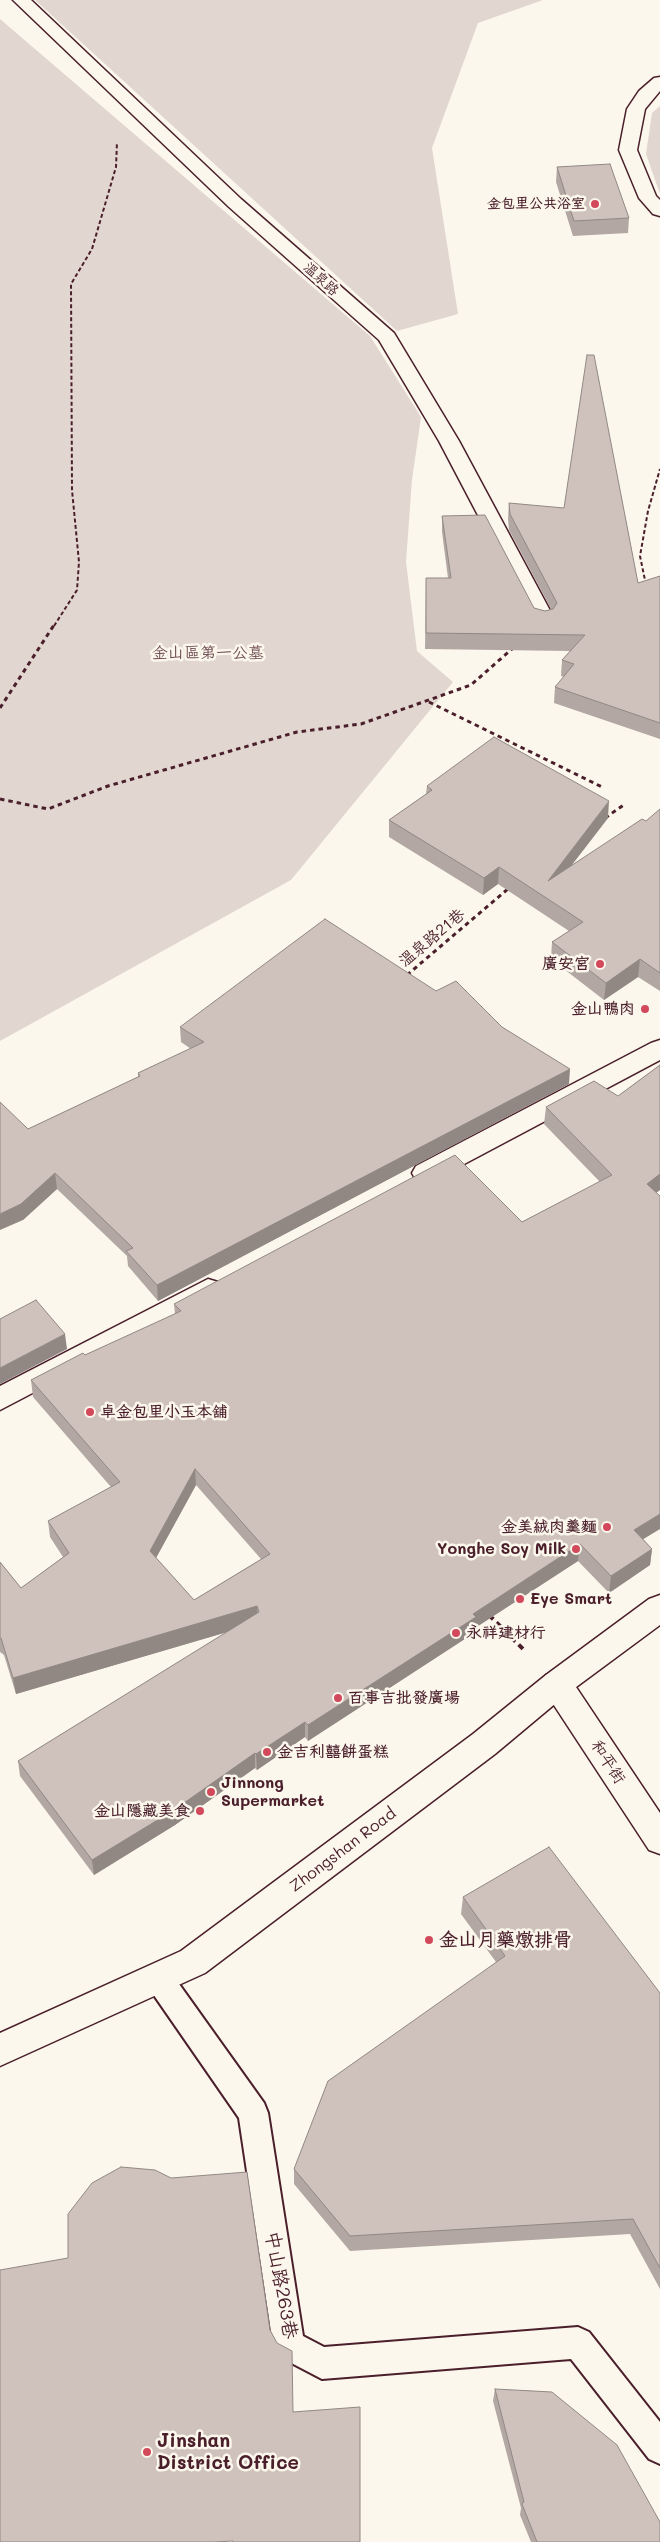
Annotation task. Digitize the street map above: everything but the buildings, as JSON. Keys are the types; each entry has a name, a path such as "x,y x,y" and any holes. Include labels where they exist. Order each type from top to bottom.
{"street":[{"name":"溫泉路","path":"21,0 235,203 387,337 449,441 543,618"},
{"path":"660,82 645,96 636,108 628,150 648,198 660,210"},
{"path":"405,1184 660,1048"},
{"path":"0,1399 229,1278"},
{"name":"Zhongshan Road","path":"0,2050 194,1962 484,1744 557,1684 660,1608"},
{"name":"和平街","path":"557,1684 660,1840"}],"lane":[{"name":"中山路263巷","path":"160,1979 253,2112 289,2346 322,2363 578,2343 660,2448"}],"path":[{"path":"0,708 77,590 79,562 72,490 71,284 92,249 116,167 119,94"},
{"path":"647,594 640,556 648,511 660,469"},
{"path":"0,799 48,809 108,786 297,732 361,724 428,702 472,685 543,618"},
{"path":"428,702 604,788"},
{"path":"600,821 625,804"},
{"name":"溫泉路21巷","path":"402,979 512,885"},
{"path":"487,1613 557,1684"}],"green space":[{"path":"35,0 543,0 478,23 432,148 458,314 397,331"},
{"name":"金山區第一公墓","path":"0,19 370,336 421,417 412,480 406,562 417,651 453,682 291,880 0,1041"},
{"path":"660,106 660,194 646,154 652,113"}],"place":[{"name":"金包里公共浴室","path":"595,204"},
{"name":"廣安宮","path":"600,964"},
{"name":"金山鴨肉","path":"645,1009"},
{"name":"卓金包里小玉本舖","path":"90,1412"},
{"name":"金美絨肉羹麵","path":"607,1527"},
{"name":"Yonghe Soy Milk","path":"576,1549"},
{"name":"Eye Smart","path":"520,1599"},
{"name":"永祥建材行","path":"456,1633"},
{"name":"百事吉批發廣場","path":"338,1698"},
{"name":"金吉利囍餅蛋糕","path":"267,1752"},
{"name":"Jinnong Supermarket","path":"211,1792"},
{"name":"金山隱藏美食","path":"200,1811"},
{"name":"金山月藥燉排骨","path":"429,1940"},
{"name":"Jinshan District Office","path":"147,2452"}]}
